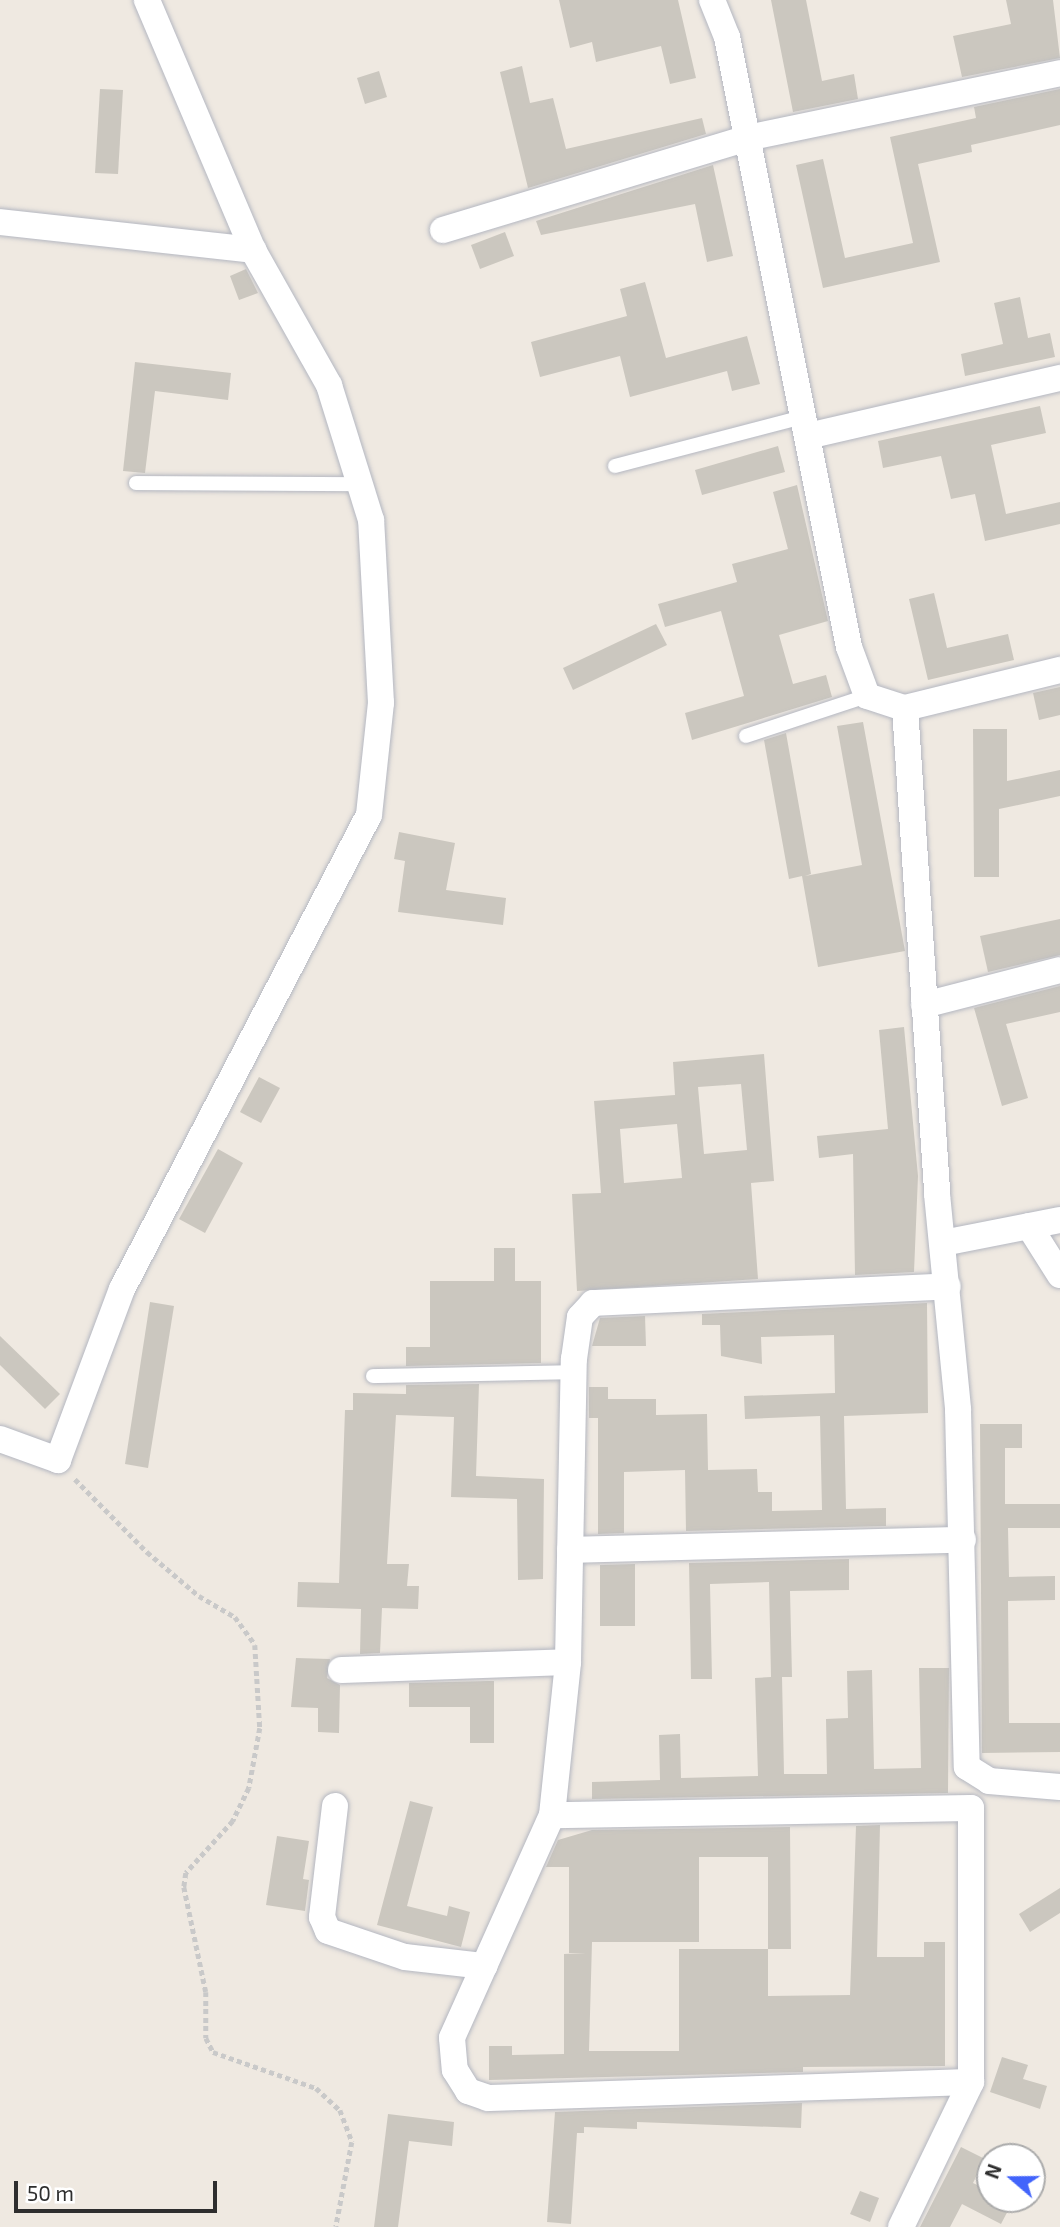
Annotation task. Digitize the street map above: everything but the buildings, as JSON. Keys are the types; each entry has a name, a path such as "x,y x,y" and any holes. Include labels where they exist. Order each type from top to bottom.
{"street":[{"path":"0,1439 58,1460 122,1289 369,815 381,703 371,520 329,385 253,250 148,0"},
{"path":"712,0 727,37 849,647 867,696 905,708 1060,670"},
{"path":"443,230 747,138 1060,73"},
{"path":"0,222 253,250"},
{"path":"805,427 1060,379"},
{"path":"901,2227 971,2082 971,1808 967,1767 963,1540 948,1286 924,1005 905,708"},
{"path":"924,1005 1060,970"},
{"path":"943,1243 1060,1220"},
{"path":"1029,1226 1060,1275"},
{"path":"948,1286 593,1303 580,1317 576,1330 574,1372 569,1662 552,1815 452,2038 455,2070 468,2091 488,2098 971,2082"},
{"path":"570,1550 963,1540"},
{"path":"341,1670 569,1662"},
{"path":"967,1767 989,1781 1060,1787"},
{"path":"335,1806 322,1917 327,1931 405,1956 484,1966"},
{"path":"552,1815 971,1808"}],"lane":[{"path":"615,467 805,427"},
{"path":"136,483 360,484"},
{"path":"746,736 867,696"},
{"path":"373,1376 574,1372"}],"path":[{"path":"58,1460 147,1552 199,1596 235,1617 255,1644 260,1728 249,1788 233,1821 186,1873 184,1887 206,1993 206,2038 213,2052 316,2088 341,2110 352,2143 336,2227"}]}
